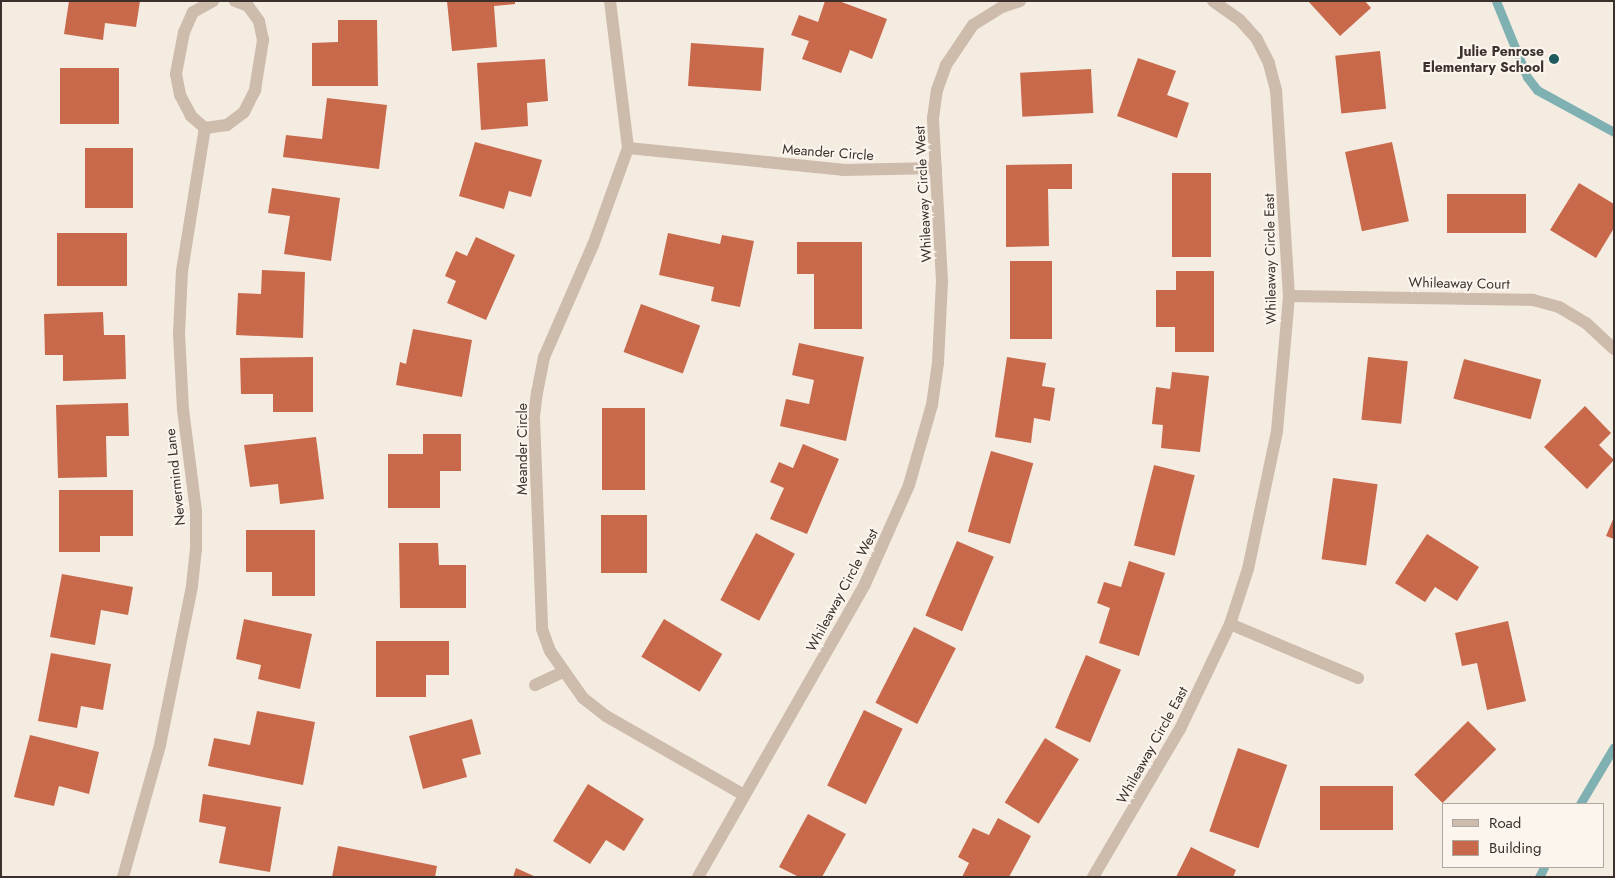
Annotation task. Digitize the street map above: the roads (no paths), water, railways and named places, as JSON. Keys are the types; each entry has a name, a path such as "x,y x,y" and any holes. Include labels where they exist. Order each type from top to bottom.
{"street":[{"path":"213,1 193,12 184,32 176,74 180,95 191,116 204,128 227,125 244,112 255,90 263,40 259,21 248,6 236,1"},
{"name":"Meander Circle","path":"610,1 628,148 593,245 544,357 537,392 534,417 542,629 550,651 563,672 584,698 606,716 744,796"},
{"name":"Whileaway Circle West","path":"698,877 866,584 894,526 912,476 932,405 938,363 942,282 933,118 937,90 946,65 973,25 1002,7 1020,1"},
{"name":"Whileaway Circle East","path":"1093,877 1180,729 1230,624 1257,530 1278,431 1289,296 1276,90 1270,63 1258,39 1246,26 1213,1"},
{"name":"Nevermind Lane","path":"123,877 160,745 192,586 196,550 196,511 183,410 179,334 182,271 204,128"},
{"name":"Meander Circle","path":"628,148 843,170 936,168"},
{"name":"Whileaway Court","path":"1289,296 1533,300 1559,308 1586,323 1614,349"},
{"path":"1230,624 1358,678"},
{"path":"535,685 563,672"}],"waterway":[{"path":"1496,1 1527,77 1537,90 1614,132"},
{"path":"1581,803 1614,747"},
{"path":"1539,877 1544,868"}],"place":[{"name":"Julie Penrose Elementary School","path":"1554,59"}]}
